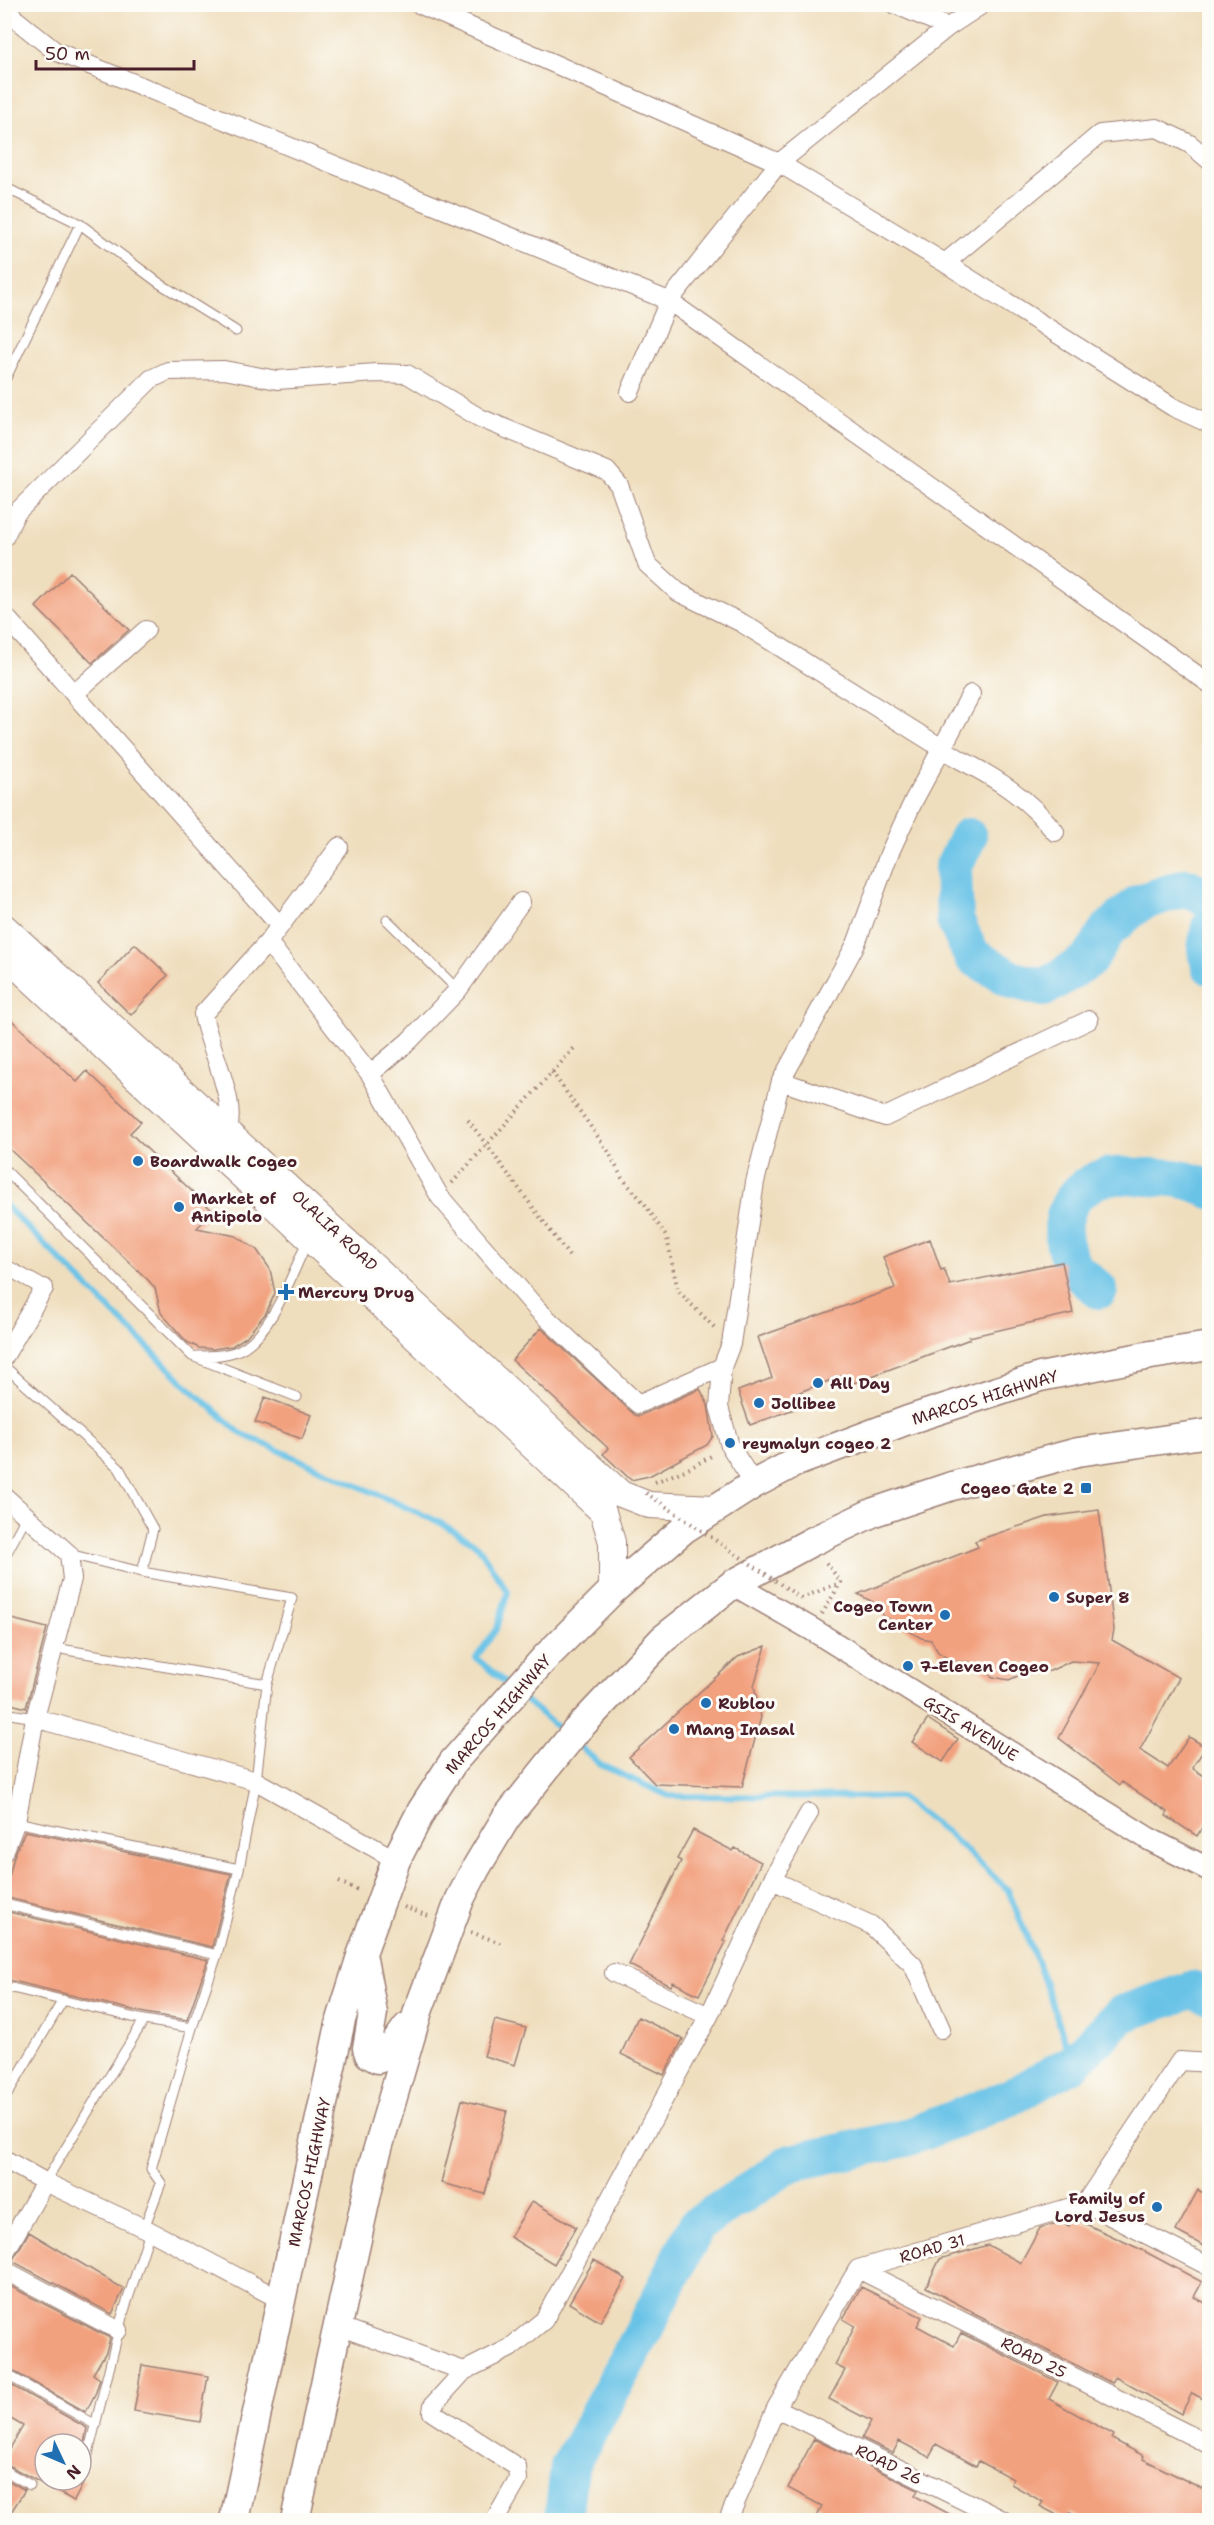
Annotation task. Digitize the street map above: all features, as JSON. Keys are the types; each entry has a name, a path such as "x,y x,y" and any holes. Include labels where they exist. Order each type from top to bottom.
{"main road":[{"name":"OLALIA ROAD","path":"4,927 221,1141"},
{"name":"OLALIA ROAD","path":"4,954 221,1141 317,1229 621,1494 649,1505 714,1508"},
{"name":"OLALIA ROAD","path":"317,1229 603,1512 612,1542 612,1591"},
{"name":"MARCOS HIGHWAY","path":"234,2520 341,2020 362,1953 396,1860 422,1810 453,1762 526,1678 612,1591 684,1529 754,1484 794,1463 908,1420 1040,1377 1209,1346"},
{"path":"295,2520 374,2162 418,2011 465,1889 506,1818 548,1764 663,1639 733,1584 811,1542 874,1512 952,1486 1078,1452 1209,1433"},
{"path":"362,1953 373,2013 367,2048 369,2054 378,2059 386,2056 418,2011"}],"street":[{"path":"6,4 14,18 55,51 669,301 1209,684"},
{"path":"419,4 779,163 945,262 1173,406 1209,424"},
{"path":"894,4 948,27"},
{"path":"630,392 669,301 779,163 948,27 983,4"},
{"path":"945,262 1100,134 1157,128 1190,144 1209,161"},
{"path":"4,538 10,507 151,379 168,371 224,370 277,380 376,373 407,374 480,418 607,471 619,485 646,564 678,592 742,623 941,748 991,776 1020,795 1040,813 1054,832"},
{"path":"4,615 280,926"},
{"path":"74,694 146,630"},
{"path":"754,1484 730,1446 719,1407 722,1367 731,1344 755,1182 781,1081 856,944 890,854 941,748 971,694"},
{"path":"221,1141 230,1100 206,1031 203,1014 268,942 339,847"},
{"path":"370,1074 409,1041 458,990 522,902"},
{"path":"268,942 370,1074 440,1197 537,1309 638,1404 722,1367"},
{"path":"781,1081 885,1117 1089,1020"},
{"path":"4,1266 44,1288 4,1357"},
{"path":"4,1496 69,1554 72,1579 35,1718 16,1822 4,1852"},
{"name":"GSIS AVENUE","path":"733,1584 813,1630 1149,1839 1209,1870"},
{"path":"35,1718 256,1781 396,1860"},
{"path":"495,2520 518,2480 517,2468 432,2412 434,2405 464,2371 510,2348 544,2320 709,2016 772,1880 809,1813"},
{"path":"772,1880 871,1925 913,1965 941,2030"},
{"path":"614,1972 709,2016"},
{"path":"1209,2063 1180,2061 1085,2203 1209,2267"},
{"path":"4,2159 45,2182 147,2230 281,2300"},
{"path":"4,2254 45,2182"},
{"name":"ROAD 31","path":"858,2270 1085,2203"},
{"path":"4,2270 118,2330"},
{"path":"728,2520 776,2408 858,2270"},
{"name":"ROAD 25","path":"858,2270 1209,2445"},
{"path":"338,2326 464,2371"},
{"name":"ROAD 26","path":"776,2408 1003,2520"}],"lane":[{"path":"4,187 80,224 159,283 236,331"},
{"path":"4,382 80,224"},
{"path":"387,920 458,990"},
{"path":"4,1170 192,1356 297,1396"},
{"path":"192,1356 226,1355 241,1350 255,1339 279,1304 317,1229"},
{"path":"4,1366 119,1468 153,1529 142,1572"},
{"path":"4,1558 26,1516"},
{"path":"69,1554 142,1572 292,1598 267,1684 256,1781 239,1869 217,1955 192,2028 151,2169 161,2183 118,2330 93,2436"},
{"path":"55,1648 267,1684"},
{"path":"4,1713 35,1718"},
{"path":"16,1822 239,1869"},
{"path":"4,1904 217,1955"},
{"path":"4,1986 144,2020 192,2028"},
{"path":"4,2100 63,2000"},
{"path":"45,2182 144,2020"},
{"path":"4,2373 96,2425"},
{"path":"4,2470 30,2485"}],"path":[{"path":"440,1197 576,1046"},
{"path":"552,1072 608,1151 622,1178 645,1204 667,1238 678,1291 731,1344"},
{"path":"468,1120 569,1256"},
{"path":"621,1494 690,1468 730,1446"},
{"path":"646,1493 801,1598 841,1582"},
{"path":"811,1542 841,1582"},
{"path":"813,1630 841,1582"},
{"path":"339,1882 503,1944"}],"building":[{"path":"70,572 129,630 92,663 36,607"},
{"path":"135,944 168,975 131,1015 98,983"},
{"path":"4,1013 77,1082 87,1071 141,1122 130,1133 213,1211 197,1228 236,1236 257,1250 270,1269 275,1293 266,1313 246,1337 232,1346 213,1349 199,1348 187,1342 161,1313 155,1288 148,1280 4,1144"},
{"path":"930,1239 941,1270 944,1269 950,1285 1062,1262 1073,1313 969,1337 970,1339 848,1385 844,1375 792,1395 797,1408 750,1425 738,1391 772,1378 758,1337 895,1288 883,1257"},
{"path":"541,1328 635,1415 639,1416 700,1389 708,1405 713,1436 707,1445 649,1476 631,1480 603,1454 608,1448 512,1360"},
{"path":"265,1397 311,1415 302,1439 255,1422"},
{"path":"1099,1510 1114,1630 1112,1640 1179,1678 1140,1750 1168,1768 1189,1737 1206,1747 1192,1768 1209,1779 1209,1817 1197,1836 1166,1816 1168,1812 1122,1782 1120,1785 1059,1738 1100,1663 1071,1661 1050,1671 1020,1675 1009,1680 993,1677 969,1662 953,1662 938,1652 931,1640 921,1638 883,1616 880,1606 858,1594 978,1547 975,1541 1047,1517"},
{"path":"4,1617 47,1628 26,1708 4,1702"},
{"path":"766,1646 754,1686 761,1717 742,1787 655,1784 629,1757 738,1657"},
{"path":"928,1719 958,1739 943,1762 912,1742"},
{"path":"693,1830 733,1851 735,1848 761,1862 723,1941 726,1942 699,1995 673,1982 671,1986 629,1965 681,1861 677,1859"},
{"path":"25,1831 231,1874 212,1947 8,1898 9,1895 5,1894 14,1856"},
{"path":"5,1911 208,1960 187,2020 145,2013 4,1979"},
{"path":"638,2017 683,2039 664,2075 621,2054"},
{"path":"495,2020 526,2028 515,2065 484,2056"},
{"path":"462,2100 507,2111 485,2194 441,2183"},
{"path":"1198,2190 1209,2196 1209,2249 1176,2231"},
{"path":"532,2201 576,2227 554,2264 510,2237"},
{"path":"1073,2218 1142,2250 1202,2282 1194,2297 1209,2305 1209,2402 1192,2393 1181,2414 1115,2377 1112,2383 972,2313 926,2287 940,2259 988,2245 1021,2263 1040,2228 1061,2222 1069,2226"},
{"path":"29,2232 124,2289 112,2314 12,2261"},
{"path":"594,2260 626,2279 600,2322 569,2303"},
{"path":"4,2283 110,2338 106,2352 93,2374 100,2379 86,2412 4,2366"},
{"path":"861,2287 922,2317 917,2326 954,2346 961,2333 1058,2382 1049,2399 1114,2435 1112,2439 1144,2456 1143,2459 1209,2492 1209,2520 1084,2520 1070,2513 1066,2520 1040,2506 1043,2502 1011,2484 1013,2479 979,2461 976,2466 936,2444 929,2457 899,2441 893,2453 862,2438 871,2421 829,2399 845,2370 835,2365 855,2326 843,2319"},
{"path":"142,2365 208,2376 200,2422 134,2411"},
{"path":"4,2381 87,2428 86,2432 33,2432 33,2479 4,2463 4,2459 23,2426 4,2415"},
{"path":"814,2439 918,2490 915,2496 961,2520 814,2520 822,2506 788,2488"},
{"path":"4,2478 25,2490 6,2520 4,2520"},
{"path":"57,2492 79,2492 74,2501"}],"waterway":[{"path":"968,837 953,868 955,920 972,956 1013,980 1044,988 1090,959 1107,931 1139,903 1187,887 1210,901"},
{"path":"1210,927 1206,949 1210,966"},
{"path":"1099,1290 1074,1268 1066,1250 1064,1237 1066,1212 1072,1200 1081,1191 1106,1177 1121,1176 1180,1179 1210,1190"},
{"path":"4,1204 187,1386 240,1433 439,1522 478,1546 508,1592 497,1628 476,1658 509,1686"},
{"path":"521,1697 564,1733"},
{"path":"576,1743 601,1765 669,1796 900,1797 947,1833 1008,1890 1038,1964 1073,2063"},
{"path":"563,2520 569,2467 642,2334 697,2225 791,2163 906,2138 1011,2097 1073,2063 1122,2014 1191,1990 1210,1996"}],"place":[{"name":"Boardwalk Cogeo","path":"138,1161"},
{"name":"Market of Antipolo","path":"179,1207"},
{"name":"Mercury Drug","path":"286,1292"},
{"name":"All Day","path":"818,1383"},
{"name":"Jollibee","path":"759,1403"},
{"name":"reymalyn cogeo 2","path":"730,1443"},
{"name":"Cogeo Gate 2","path":"1086,1488"},
{"name":"Super 8","path":"1054,1597"},
{"name":"Cogeo Town Center","path":"945,1615"},
{"name":"7-Eleven Cogeo","path":"908,1666"},
{"name":"Rublou","path":"706,1703"},
{"name":"Mang Inasal","path":"674,1729"},
{"name":"Family of Lord Jesus","path":"1157,2207"}]}
